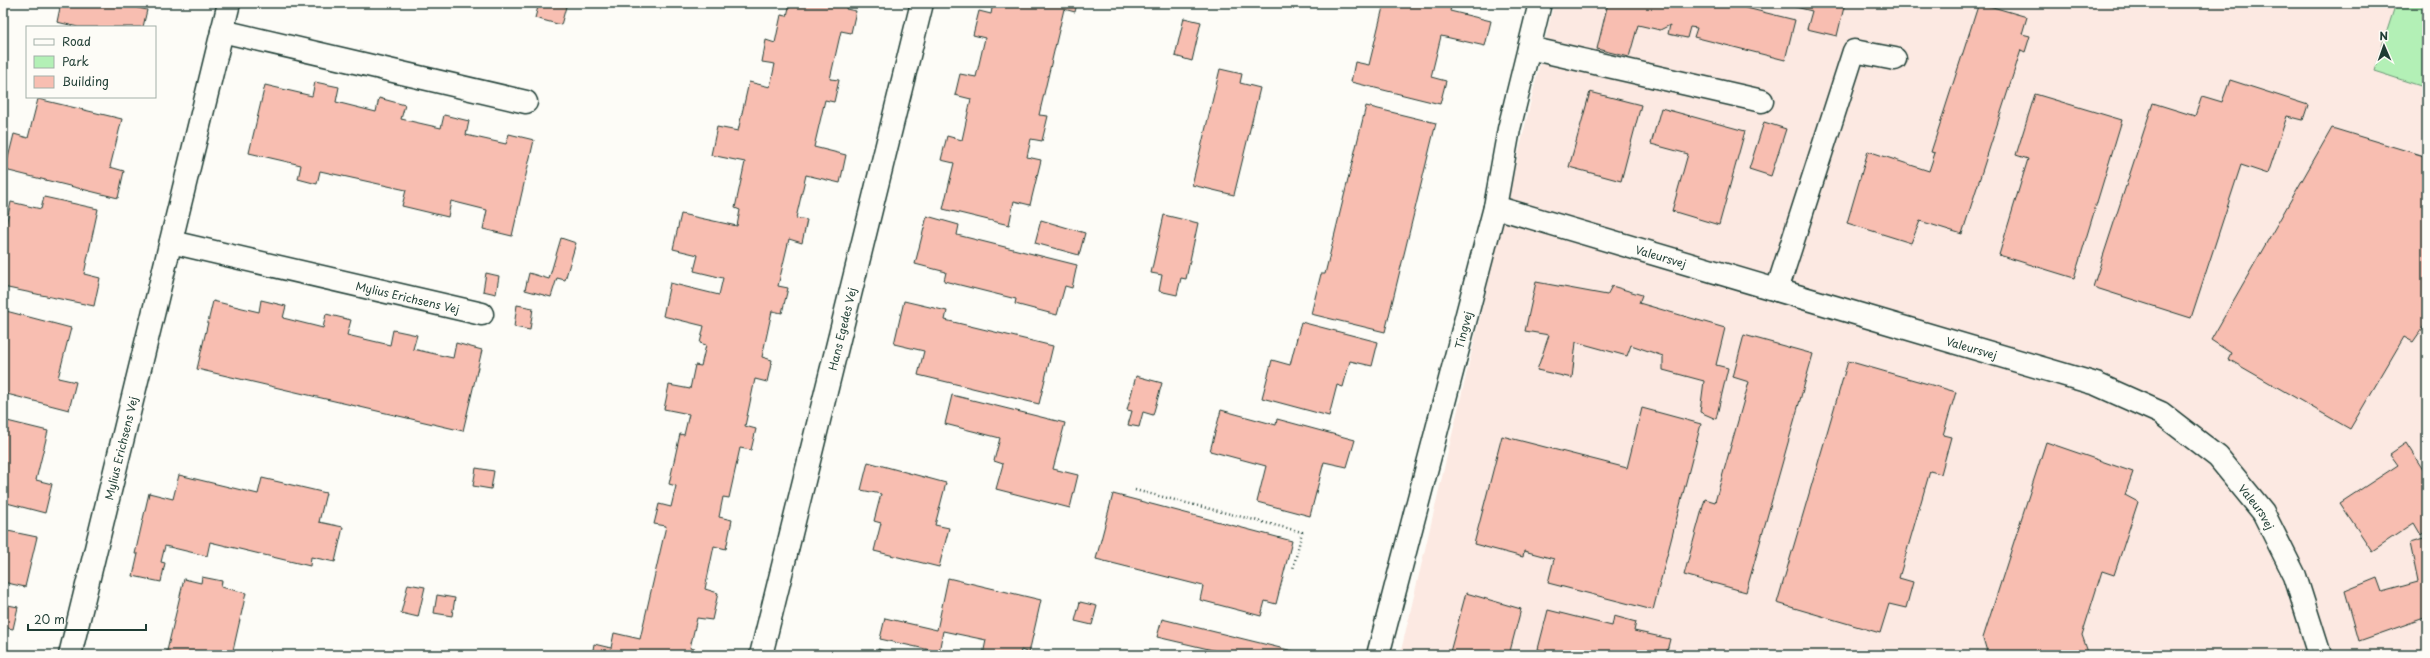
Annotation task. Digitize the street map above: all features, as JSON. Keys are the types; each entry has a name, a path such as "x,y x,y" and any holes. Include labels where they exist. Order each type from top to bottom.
{"street":[{"name":"Mylius Erichsens Vej","path":"70,655 229,3"},
{"name":"Hans Egedes Vej","path":"761,655 922,3"},
{"name":"Tingvej","path":"1378,655 1495,207 1509,129 1540,3"},
{"path":"222,31 526,102"},
{"path":"1529,48 1762,101"},
{"path":"1777,290 1854,51 1895,59"},
{"name":"Valeursvej","path":"1495,207 2096,384 2162,413 2218,457 2263,512 2295,576 2320,655"},
{"name":"Mylius Erichsens Vej","path":"171,242 482,314"}],"path":[{"path":"1135,490 1302,532 1294,569"}],"shaded area":[{"path":"1554,3 2427,3 2427,655 1400,655"}],"green space":[{"path":"2396,3 2427,3 2427,88 2374,71"}],"building":[{"path":"61,3 117,3 147,10 143,26 74,26 57,22"},
{"path":"539,3 567,3 561,25 535,18"},
{"path":"790,3 847,3 846,9 856,11 851,33 841,31 830,79 839,80 834,102 825,100 814,147 846,155 840,183 806,175 796,218 807,220 802,243 789,239 778,286 788,288 782,313 772,311 762,357 772,360 767,382 755,379 745,426 756,429 751,450 740,448 729,498 723,497 719,517 732,520 726,549 714,546 705,589 718,593 712,620 697,618 690,648 721,655 592,655 594,644 611,648 614,633 640,639 666,526 654,524 659,504 671,507 676,486 669,484 680,434 684,435 689,414 664,409 669,385 690,389 695,365 701,366 706,345 700,343 704,326 663,316 670,283 719,295 723,278 694,271 698,255 673,249 681,214 737,226 740,210 735,208 745,162 711,155 717,127 738,131 749,82 770,87 775,64 762,62 766,40 775,43 781,15 787,16"},
{"path":"993,3 1077,3 1075,12 1064,9 1039,115 1048,116 1042,141 1031,139 1027,157 1041,160 1030,205 1014,201 1009,225 943,209 954,163 941,160 947,136 962,140 971,99 955,95 960,74 976,77 985,38 973,35 979,11 991,14"},
{"path":"1384,3 1452,3 1450,11 1491,21 1485,46 1441,36 1431,77 1446,81 1440,104 1351,82 1355,62 1369,65"},
{"path":"1608,3 1726,3 1795,20 1785,60 1694,37 1697,28 1690,27 1687,38 1668,34 1670,25 1660,30 1638,25 1629,57 1597,49"},
{"path":"1779,3 1845,3 1837,36 1807,29 1812,11"},
{"path":"1979,3 2027,17 2022,34 2030,36 2025,52 2021,50 1962,234 1920,221 1911,243 1847,223 1868,151 1929,171 1935,153 1931,152"},
{"path":"1184,18 1201,22 1192,61 1175,56"},
{"path":"1220,69 1242,74 1240,83 1260,88 1234,195 1192,185"},
{"path":"2230,80 2308,105 2303,120 2287,116 2268,174 2241,165 2191,318 2093,287 2153,103 2195,116 2202,96 2222,102"},
{"path":"315,82 339,87 336,102 376,112 379,98 405,105 401,119 441,128 444,115 469,121 466,135 506,144 509,134 534,140 512,236 483,229 487,210 451,201 448,217 402,206 406,190 320,171 317,184 298,179 301,165 249,153 265,85 312,96"},
{"path":"1590,92 1641,105 1621,181 1569,167"},
{"path":"2035,94 2122,120 2074,278 1999,255 2028,159 2016,155"},
{"path":"38,99 122,119 110,167 124,171 118,198 5,170 14,134 28,138"},
{"path":"1366,106 1436,123 1385,332 1311,314 1321,274 1325,274"},
{"path":"1661,108 1745,131 1719,225 1672,211 1688,154 1651,144"},
{"path":"1764,122 1786,129 1771,176 1749,169"},
{"path":"2332,128 2427,157 2427,327 2424,326 2413,342 2404,337 2350,429 2228,359 2231,353 2211,340"},
{"path":"44,197 98,209 84,274 100,278 94,306 3,287 3,239 11,202 41,209"},
{"path":"1164,215 1198,223 1186,279 1181,278 1177,295 1159,291 1162,275 1151,273"},
{"path":"927,216 959,225 957,235 1077,265 1072,288 1065,286 1057,315 1015,304 1016,299 944,281 946,272 915,264"},
{"path":"1041,220 1085,233 1079,255 1035,243"},
{"path":"561,238 576,243 565,280 557,278 551,297 525,290 529,273 549,279"},
{"path":"486,273 499,276 496,294 483,291"},
{"path":"1536,282 1607,295 1612,286 1642,295 1639,303 1725,328 1716,365 1728,368 1716,419 1700,412 1704,381 1663,370 1663,356 1631,345 1627,356 1576,342 1572,378 1537,370 1549,335 1525,331"},
{"path":"261,300 286,306 283,318 323,328 326,314 351,320 347,335 390,345 393,330 417,335 413,349 453,358 456,343 482,350 463,431 197,369 213,301 259,312"},
{"path":"904,301 947,311 945,320 1053,346 1039,404 918,375 924,351 894,344"},
{"path":"517,305 533,308 530,330 514,327"},
{"path":"6,311 71,328 58,378 76,382 69,410 3,393 3,323"},
{"path":"1301,322 1378,342 1372,366 1350,361 1343,387 1337,385 1329,416 1262,398 1272,360 1290,365"},
{"path":"1744,335 1813,354 1746,592 1684,575 1705,499 1715,502 1749,382 1733,377"},
{"path":"1848,361 1956,392 1943,435 1951,437 1941,474 1930,471 1899,578 1913,582 1906,608 1889,604 1880,633 1777,603"},
{"path":"1136,376 1162,383 1153,415 1143,412 1139,427 1128,425 1132,411 1127,410"},
{"path":"952,395 1065,423 1053,469 1078,475 1070,508 996,489 1003,464 994,461 1000,438 945,424"},
{"path":"1642,408 1701,424 1653,610 1548,583 1554,559 1524,551 1523,557 1474,544 1502,436 1627,468"},
{"path":"1221,410 1276,425 1277,419 1355,440 1347,467 1324,462 1310,516 1257,502 1266,466 1210,451"},
{"path":"3,420 48,431 36,480 52,484 45,513 3,502"},
{"path":"2046,442 2133,472 2125,495 2138,502 2114,575 2102,571 2082,635 2089,655 1988,655 1983,638"},
{"path":"2406,443 2427,476 2427,530 2421,535 2414,523 2372,551 2340,503 2398,465 2390,454"},
{"path":"868,462 946,483 935,525 949,528 939,567 874,551 881,523 874,521 881,494 861,490"},
{"path":"476,468 494,471 491,489 473,486"},
{"path":"179,475 258,494 262,478 326,493 319,522 343,527 335,562 311,557 310,566 210,542 207,556 165,546 161,562 165,563 161,582 133,576 138,554 135,554 149,493 173,499"},
{"path":"1113,494 1292,541 1276,604 1265,601 1261,616 1200,600 1203,586 1096,559"},
{"path":"3,530 37,537 25,587 3,582"},
{"path":"2427,538 2427,617 2359,641 2345,591 2377,578 2382,592 2418,582 2410,543"},
{"path":"202,577 222,581 221,587 246,593 232,655 166,655 184,579 201,583"},
{"path":"948,578 1041,600 1029,653 1021,650 1020,655 983,655 986,640 943,631 939,652 880,639 885,618 937,630"},
{"path":"408,584 425,587 418,617 401,613"},
{"path":"1466,593 1521,609 1509,655 1463,655 1450,652"},
{"path":"437,595 455,598 452,616 434,613"},
{"path":"1080,602 1097,606 1092,625 1075,621"},
{"path":"3,604 18,607 13,629 3,627"},
{"path":"1548,610 1612,626 1614,616 1636,622 1634,631 1670,639 1666,655 1561,655 1538,649"},
{"path":"1162,619 1309,655 1216,655 1217,651 1157,637"},
{"path":"878,649 901,655 877,655"}]}
